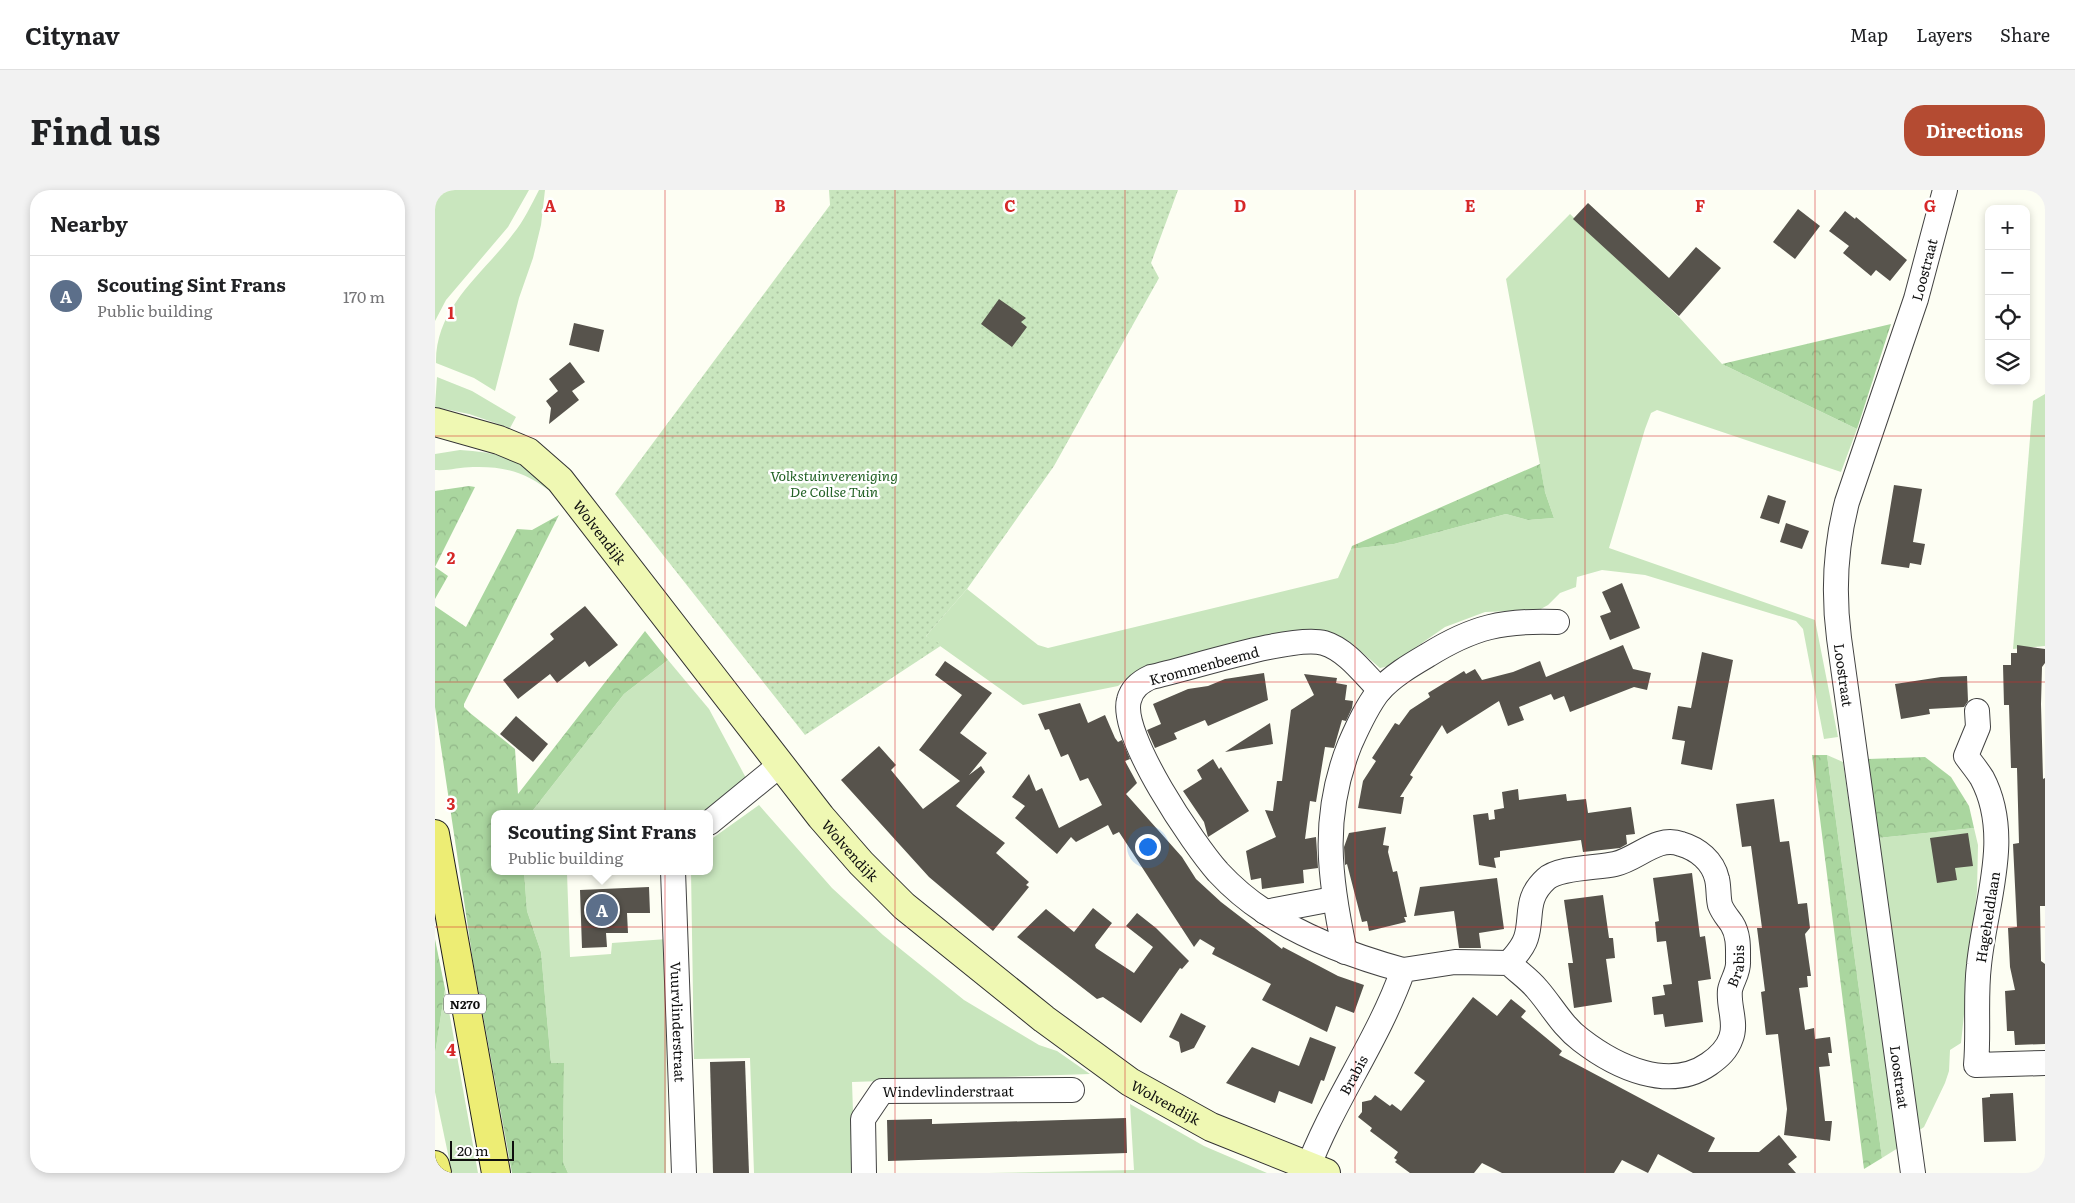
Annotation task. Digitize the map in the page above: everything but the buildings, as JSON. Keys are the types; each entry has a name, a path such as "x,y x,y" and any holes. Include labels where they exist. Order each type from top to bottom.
{"main road":[{"name":"N270","path":"435,834 497,1173"},
{"path":"435,1165 437,1173"}],"street":[{"name":"Loostraat","path":"1913,1173 1834,601 1835,566 1847,502 1916,299 1945,190"},
{"name":"Wolvendijk","path":"435,422 499,440 528,452 560,480 779,765 861,863 904,906 1044,1019 1130,1082 1211,1127 1313,1171"},
{"name":"Wolvendijk","path":"435,438 465,431"},
{"path":"1345,952 1333,899 1330,847 1334,794 1343,763 1355,733 1380,690 1400,672 1420,659 1451,640 1477,629 1502,624 1557,622"},
{"name":"Krommenbeemd","path":"1380,690 1340,652 1326,644 1307,642 1281,645 1151,677 1132,691 1128,702 1128,717 1159,788 1218,872 1237,891 1265,912 1318,941 1345,952 1403,970"},
{"name":"Hageheldlaan","path":"1977,711 1978,727 1966,756 1981,777 1990,797 1996,822 1997,849 1979,968 1979,1030 1976,1065 2045,1063"},
{"path":"713,820 779,765"},
{"name":"Brabis","path":"1679,843 1699,853 1712,865 1717,879 1720,905 1737,933 1739,963 1730,992 1733,1021 1731,1037 1725,1050 1716,1060 1688,1075 1670,1077 1652,1075 1630,1068 1581,1040 1563,1025 1536,988 1509,963 1526,938 1528,912 1535,893 1547,878 1565,872 1624,862 1638,856 1655,844 1679,843"},
{"name":"Vuurvlinderstraat","path":"673,875 684,1173"},
{"path":"1265,912 1333,899"},
{"path":"1403,970 1473,960 1509,963"},
{"name":"Brabis","path":"1313,1171 1323,1128 1389,1005 1403,970"},
{"name":"Windevlinderstraat","path":"864,1173 863,1119 882,1091 1072,1090"}],"green space":[{"path":"435,190 529,190 508,227 446,300 435,321"},
{"path":"539,190 545,190 541,225 533,258 519,298 495,391 474,378 436,363 438,343 443,325 452,308 463,292 517,229"},
{"name":"Volkstuinvereniging De Collse Tuin","path":"829,190 1178,190 1151,263 1159,278 1054,466 967,589 926,636 942,645 805,735 615,494 830,205"},
{"path":"1570,214 1679,317 1722,364 1857,429 1841,472 1657,410 1651,413 1645,429 1609,548 1815,620 1838,737 1824,739 1803,629 1796,621 1645,575 1602,570 1577,577 1576,587 1560,593 1548,605 1539,610 1485,612 1445,627 1389,666 1380,668 1349,641 1332,634 1133,674 1118,686 1023,705 926,636 967,589 1038,645 1048,648 1338,578 1351,549 1394,544 1506,514 1528,520 1554,518 1545,492 1506,279"},
{"path":"1891,324 1857,429 1722,364"},
{"path":"437,377 472,391 516,417 510,428 469,414 435,407"},
{"path":"2045,394 2045,646 2013,649 2033,401"},
{"path":"460,450 490,453 518,461 535,471 554,491 552,493 534,480 515,472 495,468 473,467 435,470 435,454"},
{"path":"1540,464 1545,492 1554,518 1528,520 1506,514 1394,544 1351,549 1352,546"},
{"path":"469,486 475,487 435,567 435,491"},
{"path":"559,515 464,704 464,707 470,713 515,749 518,794 645,631 668,660 624,694 533,810 491,810 491,875 524,875 527,911 541,952 551,1063 564,1063 563,1162 568,1173 512,1173 473,961 435,707 435,606 466,627 517,529 532,530"},
{"path":"435,567 448,576 435,599"},
{"path":"668,660 709,709 746,778 713,810 533,810 624,694"},
{"path":"1812,755 1827,755 1882,1158 1864,1169"},
{"path":"1827,755 1843,762 1898,1148 1882,1158"},
{"path":"1925,757 1951,777 1969,806 1974,828 1878,838 1868,759"},
{"path":"759,805 832,888 883,935 964,1000 1039,1045 1057,1051 1090,1074 852,1082 855,1173 754,1173 750,1058 694,1059 691,875 713,875 713,838"},
{"path":"1974,828 1978,845 1977,891 1961,1043 1950,1050 1949,1071 1945,1083 1924,1127 1915,1133 1878,838"},
{"path":"524,875 567,875 570,957 611,954 612,943 667,939 666,1173 568,1173 563,1162 564,1064 551,1063 541,952 527,911"},
{"path":"435,939 445,989 435,1054"},
{"path":"445,989 478,1173 452,1173 435,1092 435,1054"},
{"path":"1130,1104 1204,1146 1267,1173 988,1173 1134,1170"}],"place":[{"name":"Scouting Sint Frans","path":"602,910"}]}
